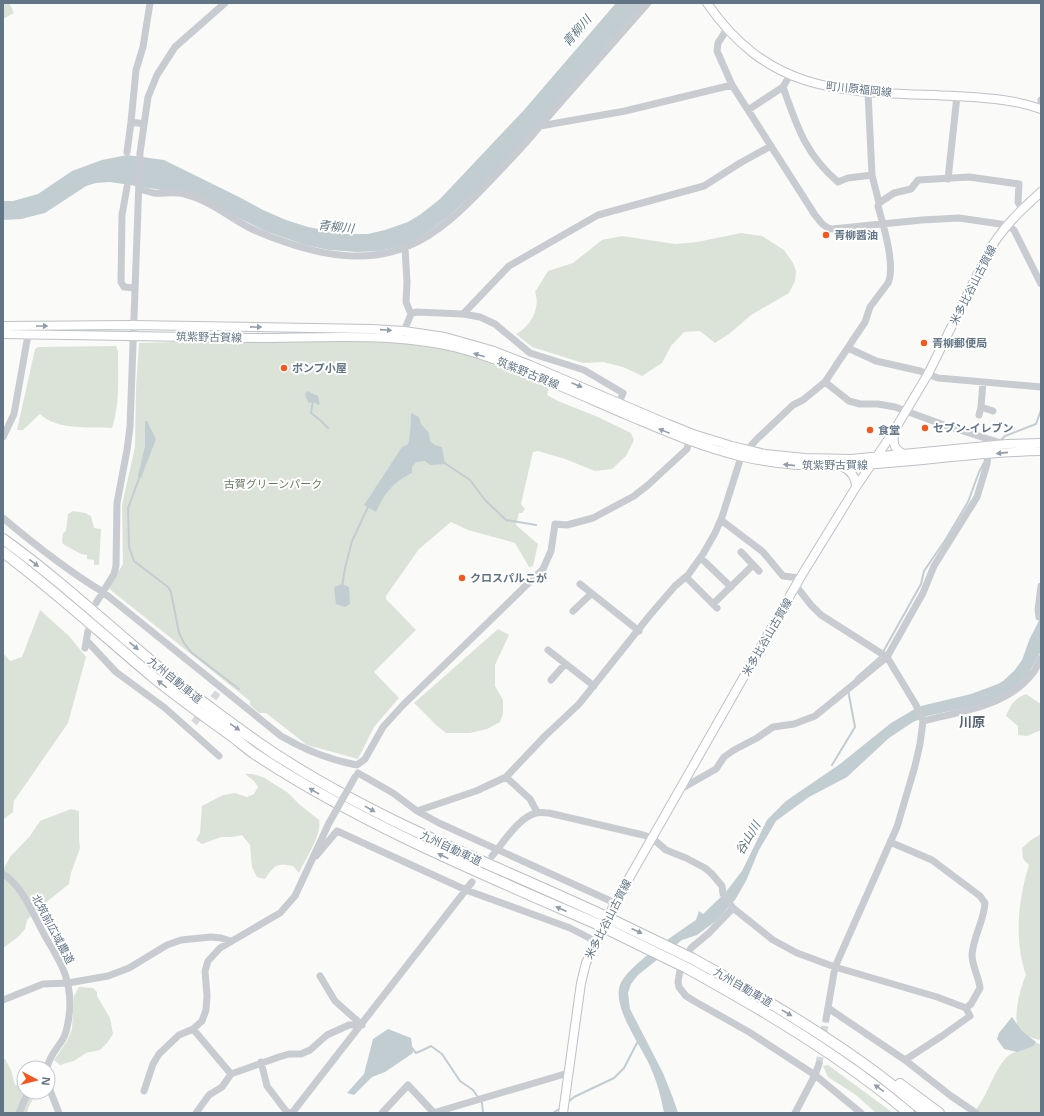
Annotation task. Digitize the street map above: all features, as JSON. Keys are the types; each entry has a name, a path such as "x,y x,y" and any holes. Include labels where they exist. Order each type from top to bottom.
{"highway":[{"name":"九州自動車道","path":"3,539 54,579 174,680 230,723 318,781 377,813 453,849 602,915 693,959 745,988 837,1046 879,1075 926,1113"},
{"name":"九州自動車道","path":"3,552 50,589 154,678 207,719 253,752 321,795 452,860 597,924 687,968 742,998 798,1033 883,1091 909,1113"},
{"path":"837,1046 897,1081 939,1113"}],"main road":[{"name":"町川原福岡線","path":"707,3 727,29 752,53 790,76 835,88 868,92 987,98 1015,102 1041,109"},
{"name":"米多比谷山古賀線","path":"563,1113 581,983 586,962 595,941 615,903 800,578 928,374 990,250 1007,225 1041,192"},
{"name":"筑紫野古賀線","path":"3,326 133,325 372,329 404,331 445,337 491,350 693,434 744,453 796,466 842,467 988,454 1041,451"},
{"name":"筑紫野古賀線","path":"3,334 254,338 371,337 404,339 441,344 491,359 527,372 689,441 710,448 744,453 805,458 851,459 1007,444 1041,443"},
{"path":"894,430 893,444 895,449 903,454"},
{"path":"842,467 849,470 853,475 856,481 856,487"}],"street":[{"path":"127,152 136,70 150,3"},
{"path":"96,603 114,574 116,566 117,504 130,427 132,336 140,158 148,97 157,75 175,47 225,3"},
{"path":"139,187 154,193 183,193 198,198 250,228 286,242 318,251 337,255 357,256 405,248 421,240 451,219 472,200 529,141 540,126 648,3"},
{"path":"727,29 718,43 717,51 732,85 815,215 823,225 832,229 959,218 1007,225 1014,230 1041,284"},
{"path":"748,110 783,87 790,76"},
{"path":"540,126 625,111 732,85"},
{"path":"783,87 802,139 810,152 838,182 848,178 872,175"},
{"path":"417,811 476,790 506,777 545,736 579,704 639,631 650,614 686,577 700,558 721,520 744,453 793,405 803,400 825,382 865,322 870,307 890,280 890,252 878,206 879,203 872,175 868,92"},
{"path":"948,179 957,96"},
{"path":"1041,100 1041,105"},
{"path":"131,122 144,124"},
{"path":"463,314 509,266 598,215 704,186 740,163 771,146"},
{"path":"879,203 894,193 911,189 918,180 969,177 1019,184 1018,202 1022,209"},
{"path":"127,187 122,215 121,282 124,287 135,288"},
{"path":"404,331 411,314 406,302 407,282 405,248"},
{"path":"411,314 422,311 463,314 480,317 495,324 530,353 584,370 622,393 619,403"},
{"path":"3,437 14,414 28,335"},
{"path":"848,348 876,361 920,371 938,378 1041,387"},
{"path":"825,382 849,400 860,404 878,404 895,407 905,412 944,425 1007,444"},
{"path":"979,415 983,382"},
{"path":"981,407 992,411"},
{"path":"144,1091 153,1064 159,1054 179,1035 193,1029 202,1021 206,1010 207,995 205,971 208,961 220,948 280,913 294,896 329,823 356,775 357,765 365,759 383,727 543,569 551,551 556,524 568,525 593,518 634,496 687,449 689,441"},
{"path":"679,790 716,769 724,757 773,727 794,724 815,716 887,657 923,593 934,566 977,497 987,464 988,454"},
{"path":"3,518 24,536 81,579 103,592 281,736 318,755 357,765"},
{"path":"721,520 763,552 783,576 800,578"},
{"path":"686,577 715,606 731,587 756,568 741,552"},
{"path":"700,558 731,587"},
{"path":"580,584 639,631"},
{"path":"796,586 810,605 821,615 887,657 916,705 923,721 920,744 910,786 890,842 835,967 826,1019"},
{"path":"1039,617 1038,610 1041,586"},
{"path":"573,611 591,594"},
{"path":"88,631 86,645 116,672 165,708 219,756"},
{"path":"548,650 594,686"},
{"path":"923,721 971,710 1008,695 1032,674 1041,658"},
{"path":"551,680 566,664"},
{"path":"188,729 194,723"},
{"path":"356,775 393,793 417,811 439,823 615,903"},
{"path":"506,777 530,799 537,812"},
{"path":"492,856 519,824 537,812 643,834 652,838 666,850 705,868 722,886 723,894 732,907 773,940 797,953 835,967 938,997 966,1008 970,1016 905,1060"},
{"path":"309,864 337,831 466,890 570,928 595,941"},
{"path":"890,842 932,860 980,896 985,903 972,956 980,988 971,1004 966,1008"},
{"name":"北筑前広域農道","path":"3,874 11,879 24,896 61,964 68,984 70,1001 67,1030 49,1060"},
{"path":"292,1113 472,882"},
{"path":"732,907 709,933 691,948 680,970 678,982 679,987 686,996 749,1032 815,1075 860,1113"},
{"path":"3,1000 43,984 68,984 108,976 129,968 167,945 181,940 211,937 231,941"},
{"path":"320,976 335,1001 362,1025"},
{"path":"828,1008 905,1060 951,1096 976,1113"},
{"path":"196,1113 209,1095 222,1087 231,1074 261,1062 289,1054 301,1054 310,1050 327,1035 349,1025 362,1025"},
{"path":"193,1029 231,1074"},
{"path":"261,1062 267,1086 288,1113"},
{"path":"795,1113 815,1075 819,1064"},
{"path":"382,1113 408,1085 433,1113 568,1073"},
{"path":"19,1113 25,1100"},
{"path":"54,1100 59,1113"}],"green space":[{"path":"3,3 9,3 14,13 3,19"},
{"path":"741,233 762,236 784,250 793,263 796,271 795,281 789,293 751,315 729,334 715,343 700,331 684,332 671,346 662,363 642,376 623,367 603,362 583,363 532,347 516,334 530,322 537,304 535,292 548,271 573,263 602,240 622,236 675,244 697,242"},
{"name":"古賀グリーンパーク","path":"259,340 380,340 462,352 549,388 547,395 631,433 634,440 626,456 612,469 595,471 565,459 538,451 533,452 521,504 525,509 522,513 519,513 516,525 538,544 533,566 529,567 515,543 468,530 451,522 419,549 386,596 386,599 416,630 374,672 399,698 374,727 358,759 307,745 266,713 259,713 250,705 250,701 108,588 123,564 122,505 135,447 136,388 139,343"},
{"path":"116,346 118,351 118,390 115,419 112,428 74,427 55,423 40,414 23,430 17,430 35,349 38,347"},
{"path":"73,511 85,513 91,516 94,528 101,529 99,565 94,565 94,560 87,559 87,555 81,554 63,544 63,533 66,531 68,514"},
{"path":"40,610 69,636 86,657 68,723 14,801 13,812 3,820 3,653 10,661 22,657"},
{"path":"498,629 509,635 495,665 495,686 503,700 503,714 500,722 487,729 470,733 446,733 414,703"},
{"path":"1026,694 1041,704 1041,730 1027,736 1018,735 1018,726 1006,716 1013,702"},
{"path":"245,774 263,777 287,792 319,820 316,840 299,873 293,866 279,865 274,868 265,879 257,877 252,867 250,845 242,835 221,837 202,844 196,840 200,833 202,806 223,795 235,793 247,797 254,794 258,787 254,781"},
{"path":"71,809 79,811 80,848 71,873 69,884 39,908 27,920 25,929 18,937 3,948 3,870 10,857 30,836 40,821"},
{"path":"1041,834 1041,1040 1031,1038 1022,1032 1018,1026 1016,1015 1020,993 1026,975 1020,948 1019,920 1022,892 1029,865 1023,859 1022,848"},
{"path":"79,987 93,988 97,992 97,996 110,1018 113,1034 100,1050 86,1053 74,1061 60,1065 56,1060 54,1060 67,1041 72,1029 74,996"},
{"path":"1036,1042 1041,1045 1041,1113 973,1113 982,1100 1000,1065 1005,1059 1014,1052 1034,1046"},
{"path":"3,1059 5,1059 11,1070 16,1085 16,1100 32,1100 27,1113 3,1113"},
{"path":"828,1065 893,1113 876,1113 856,1095 828,1077 823,1066"}],"shaded area":[{"path":"616,3 644,3 502,165 472,195 448,217 432,229 417,239 398,247 380,251 357,252 329,250 305,245 265,231 185,191 162,190 110,182 96,183 86,186 45,213 21,219 3,220 3,201 13,201 38,194 72,171 102,160 127,155 164,160 263,210 286,220 308,227 345,234 368,234 408,222 440,199 524,110"},
{"path":"307,391 318,396 320,404 318,405 314,402 309,403 305,394"},
{"path":"411,413 419,417 421,424 429,433 430,441 435,445 442,447 445,464 430,465 425,461 416,462 412,467 412,473 390,489 376,512 364,505 402,447 408,444"},
{"path":"145,421 147,421 156,439 141,478 138,476 145,446"},
{"path":"342,584 349,587 350,604 345,607 336,604 334,587"},
{"path":"1041,617 1041,651 1029,673 1019,683 1009,691 982,704 927,716 913,722 889,738 847,777 809,797 776,821 759,850 746,881 735,900 716,921 697,935 682,940 638,975 631,984 628,993 630,1009 663,1073 678,1113 664,1113 662,1101 652,1072 629,1026 620,1004 620,985 624,978 654,950 696,920 699,911 703,914 725,893 742,871 767,820 786,801 840,764 891,723 913,710 921,706 971,694 1003,681 1014,671 1022,660 1030,638"},
{"path":"1012,1017 1022,1031 1036,1042 1034,1046 1017,1052 1004,1049 997,1039 999,1033"},
{"path":"388,1029 411,1038 413,1053 385,1072 372,1077 354,1095 347,1093 364,1074 373,1039"}],"waterway":[{"path":"313,401 311,413 328,428"},
{"path":"1001,440 1005,436 1036,424 1041,410"},
{"path":"883,652 921,584 924,571 946,539 968,502 979,472 985,461"},
{"path":"443,462 470,480 485,500 506,520 536,525"},
{"path":"140,476 128,508 129,547 134,561 168,587 171,592 179,633 191,652 239,689"},
{"path":"342,587 352,541 369,505"},
{"path":"856,678 881,656"},
{"path":"832,765 855,727 848,690"},
{"path":"567,1103 574,1097 614,1078 624,1068 638,1041"},
{"path":"411,1047 416,1053 431,1046 442,1054 460,1081 473,1090 482,1103 483,1113"},
{"path":"553,1113 562,1107"}],"tunnel":[{"path":"194,723 222,687"},
{"path":"819,1064 826,1019"}],"place":[{"name":"青柳醤油","path":"826,235"},
{"name":"青柳郵便局","path":"924,343"},
{"name":"ポンプ小屋","path":"284,368"},
{"name":"セブン-イレブン","path":"925,428"},
{"name":"食堂","path":"870,430"},
{"name":"クロスパルこが","path":"462,578"}],"district":[{"name":"川原","path":"972,722"}],"water label":[{"name":"青柳川","path":"577,31"},
{"name":"青柳川","path":"336,227"},
{"name":"谷山川","path":"748,838"}]}
